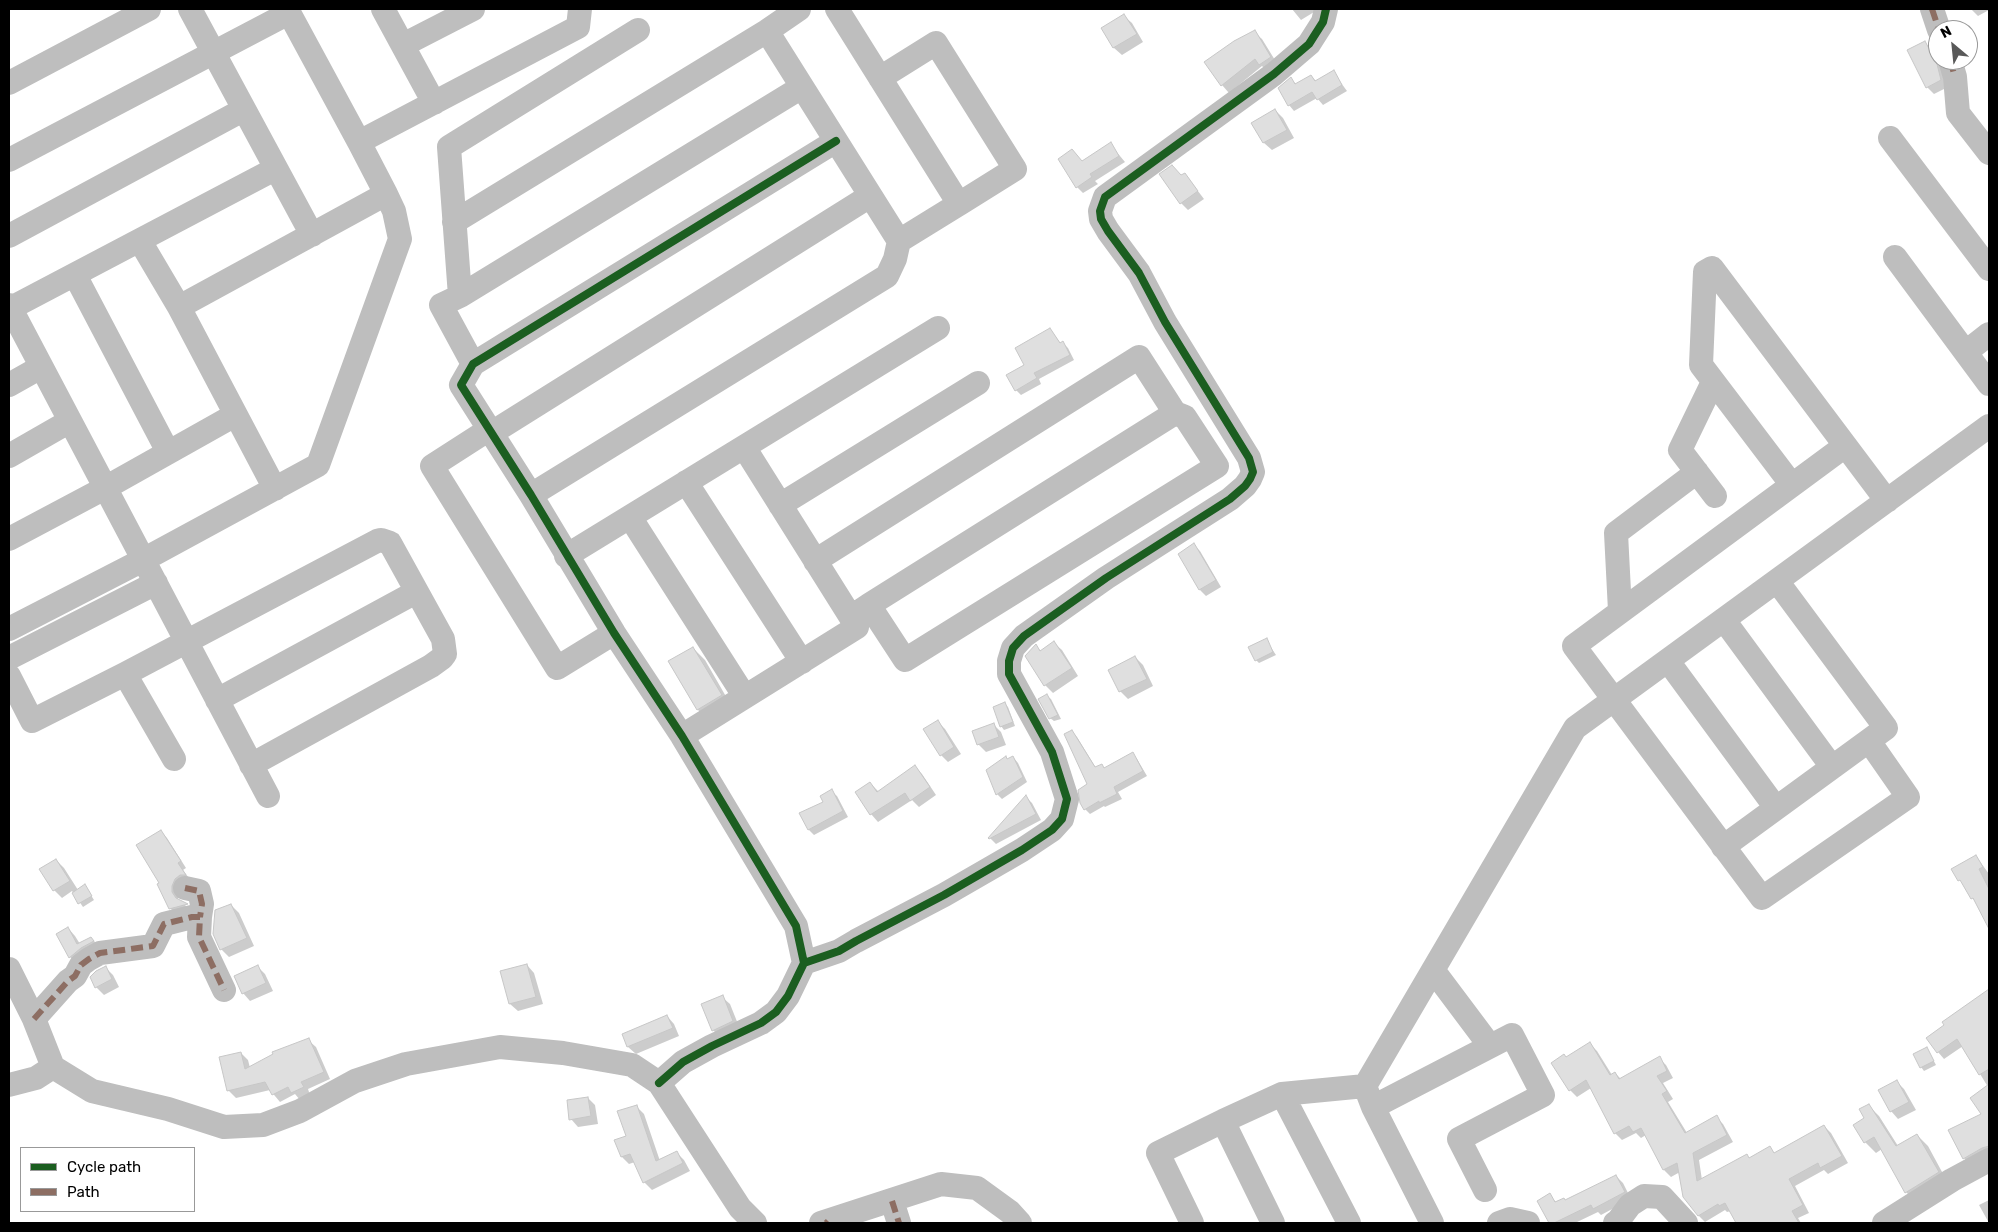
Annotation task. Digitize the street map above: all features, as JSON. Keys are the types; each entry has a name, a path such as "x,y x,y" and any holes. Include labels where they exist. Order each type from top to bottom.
{"street":[{"path":"9,83 149,9"},
{"path":"190,9 275,170 312,235"},
{"path":"383,9 434,103"},
{"path":"403,45 473,9"},
{"path":"359,142 578,27 580,9"},
{"path":"454,222 767,31 799,9"},
{"path":"837,9 959,204"},
{"path":"804,963 839,951 944,896 1052,830 1062,819 1067,799 1052,752 1009,674 1009,661 1013,648 1024,636 1106,578 1230,498 1245,486 1250,479 1253,472 1252,464 1164,322 1139,273 1101,219 1101,204 1105,197 1274,74 1308,44 1323,22 1326,9"},
{"path":"9,160 213,53 288,11 386,194 394,211 400,239 318,465 275,490 9,629"},
{"path":"460,296 450,146 638,30"},
{"path":"531,495 887,276 895,259 899,241 767,31"},
{"path":"880,78 936,43 1015,169 899,241"},
{"path":"1953,70 1958,113 1989,153"},
{"path":"474,364 442,305 460,296 802,87"},
{"path":"9,236 243,110"},
{"path":"1890,138 1989,269"},
{"path":"660,1084 683,1062 761,1023 776,1012 788,996 804,963 796,926 682,736 614,633 531,495 489,432 461,385 474,364 836,141"},
{"path":"268,796 9,307 140,242 275,170"},
{"path":"179,307 386,194"},
{"path":"614,633 557,668 432,466 870,196"},
{"path":"140,242 179,307 275,490"},
{"path":"1895,257 1989,384"},
{"path":"1792,485 1701,365 1705,272 1712,268 1887,501"},
{"path":"75,275 168,452"},
{"path":"566,556 938,328"},
{"path":"1966,352 1989,334"},
{"path":"744,447 815,561 905,660 1217,466 1185,417 1175,413 1139,357 815,561"},
{"path":"9,385 41,366"},
{"path":"1713,382 1680,450 1716,496"},
{"path":"780,505 978,383"},
{"path":"682,736 857,627 860,611 1175,413"},
{"path":"9,539 235,415"},
{"path":"9,456 70,421"},
{"path":"1369,1096 1433,970 1576,728 1989,426"},
{"path":"1845,446 1574,646 1762,898 1908,797 1869,741"},
{"path":"1620,611 1616,533 1697,472"},
{"path":"686,482 802,662"},
{"path":"630,517 744,697"},
{"path":"9,676 32,721 381,540 386,541 393,546 416,592 443,639 445,650 442,658 251,765"},
{"path":"1723,847 1886,728 1777,581"},
{"path":"9,658 156,583"},
{"path":"217,700 416,592"},
{"path":"1724,620 1832,767"},
{"path":"1668,661 1776,808"},
{"path":"125,674 174,759"},
{"path":"185,888 199,891 202,904 199,937 224,990"},
{"path":"34,1019 68,981 75,976 81,965 88,959 100,953 153,946 164,924 192,917 200,917"},
{"path":"9,969 34,1019 53,1067 92,1091 159,1107 224,1127 264,1125 300,1111 355,1081 406,1064 500,1047 562,1053 632,1065 660,1084 740,1208 755,1223"},
{"path":"1433,970 1490,1046"},
{"path":"1192,1223 1158,1153 1222,1120 1282,1094 1369,1096 1512,1035 1543,1095 1459,1139 1485,1190"},
{"path":"9,1085 36,1078 53,1067"},
{"path":"1282,1094 1349,1223"},
{"path":"1369,1096 1432,1223"},
{"path":"1222,1120 1273,1223"},
{"path":"1884,1223 1952,1180 1989,1160"},
{"path":"825,1222 941,1184 976,1188 1010,1212 1020,1223"},
{"path":"1615,1223 1630,1205 1644,1196 1662,1197 1686,1223"},
{"path":"892,1201 899,1223"},
{"path":"1499,1223 1510,1219 1528,1223"}],"building":[{"path":"1124,14 1137,34 1113,48 1101,28"},
{"path":"1255,30 1271,57 1259,65 1255,59 1221,86 1204,62 1234,41"},
{"path":"1925,41 1928,47 1928,70 1938,70 1941,80 1926,88 1907,50"},
{"path":"1334,70 1342,85 1317,100 1312,92 1288,106 1278,88 1291,77 1295,84 1311,75 1315,81"},
{"path":"1275,109 1287,130 1263,143 1251,123"},
{"path":"1111,142 1119,156 1090,174 1092,177 1076,188 1058,159 1072,149 1082,161"},
{"path":"1172,165 1181,175 1185,173 1198,191 1180,204 1159,174"},
{"path":"1050,328 1060,343 1063,341 1070,355 1034,373 1037,378 1015,391 1006,375 1024,365 1015,348"},
{"path":"1194,543 1216,580 1199,590 1178,554"},
{"path":"1267,638 1273,652 1255,661 1248,647"},
{"path":"1054,641 1072,668 1044,686 1025,656 1036,644 1040,651"},
{"path":"693,647 722,695 697,710 668,661"},
{"path":"1135,656 1147,679 1119,692 1108,670"},
{"path":"1047,694 1058,715 1049,719 1038,699"},
{"path":"1005,702 1013,722 1000,727 993,707"},
{"path":"938,720 954,747 940,756 923,729"},
{"path":"994,723 999,737 977,745 972,731"},
{"path":"1072,730 1095,767 1102,764 1104,768 1133,752 1143,771 1114,787 1117,794 1099,803 1099,801 1084,810 1080,803 1078,790 1087,784 1064,734"},
{"path":"1006,756 1007,759 1013,756 1023,777 996,795 986,770"},
{"path":"915,765 930,787 910,801 905,793 870,815 855,792 870,782 877,792"},
{"path":"832,789 843,811 808,830 799,813 823,802 820,796"},
{"path":"1026,795 1036,814 989,839 988,838"},
{"path":"161,830 181,861 178,863 186,875 180,875 175,879 172,892 176,898 188,904 169,909 157,884 159,883 136,845"},
{"path":"1976,855 1983,867 1979,869 1989,889 1989,929 1973,898 1971,899 1951,869"},
{"path":"56,859 70,881 53,891 39,869"},
{"path":"85,884 92,896 78,904 72,893"},
{"path":"231,904 247,938 220,950 213,934 215,910"},
{"path":"68,927 77,944 91,937 94,941 81,948 69,958 56,934"},
{"path":"527,964 536,997 509,1004 500,971"},
{"path":"258,965 266,983 242,994 234,976"},
{"path":"106,966 112,979 95,988 90,977 96,971"},
{"path":"1989,989 1989,1069 1979,1075 1957,1039 1937,1053 1926,1038 1944,1025 1942,1022"},
{"path":"723,995 733,1021 712,1031 701,1004"},
{"path":"667,1015 673,1028 627,1047 622,1034"},
{"path":"309,1038 324,1072 301,1082 304,1087 291,1093 288,1087 272,1095 265,1082 227,1091 219,1057 241,1052 245,1069 273,1054 272,1052"},
{"path":"1590,1042 1610,1075 1615,1072 1619,1079 1660,1056 1667,1071 1657,1076 1667,1091 1662,1094 1685,1133 1717,1115 1727,1135 1693,1153 1697,1181 1747,1154 1749,1158 1770,1146 1774,1153 1824,1125 1842,1156 1820,1168 1818,1163 1789,1179 1803,1205 1792,1211 1799,1223 1736,1223 1725,1203 1719,1206 1718,1204 1698,1216 1683,1197 1677,1163 1663,1170 1641,1128 1633,1132 1629,1126 1614,1134 1586,1080 1569,1091 1551,1063 1564,1054 1566,1057"},
{"path":"1927,1047 1934,1061 1920,1068 1913,1054"},
{"path":"1897,1080 1909,1102 1890,1112 1878,1090"},
{"path":"1989,1084 1989,1146 1963,1159 1948,1130 1981,1114 1970,1098"},
{"path":"588,1097 591,1116 569,1120 567,1100"},
{"path":"1869,1104 1896,1146 1917,1134 1939,1172 1905,1193 1874,1137 1864,1143 1853,1125 1864,1118 1859,1109"},
{"path":"637,1105 656,1161 677,1151 683,1163 643,1183 630,1154 621,1157 614,1140 626,1136 617,1111"},
{"path":"1616,1175 1625,1192 1593,1209 1591,1205 1554,1223 1549,1223 1537,1201 1550,1193 1555,1202 1564,1198 1565,1200"}],"marked path":[{"path":"1932,9 1936,20"},
{"path":"1953,70 1955,77"},
{"path":"185,888 199,891 202,904 200,917"},
{"path":"34,1019 68,981 75,976 81,965 89,959 100,953 153,946 164,924 192,917 200,917 199,937 224,990"},
{"path":"892,1201 899,1223"}],"cycle path":[{"path":"804,963 839,951 944,895 1022,850 1052,830 1062,819 1067,799 1052,752 1009,674 1009,661 1013,648 1024,636 1106,578 1230,499 1250,479 1253,472 1249,458 1165,322 1139,273 1108,231 1101,219 1100,211 1105,197 1274,74 1309,44 1323,22 1326,9"},
{"path":"659,1083 683,1062 761,1023 776,1012 788,996 804,963 796,926 682,736 614,633 531,495 461,385 473,364 836,141"}]}
